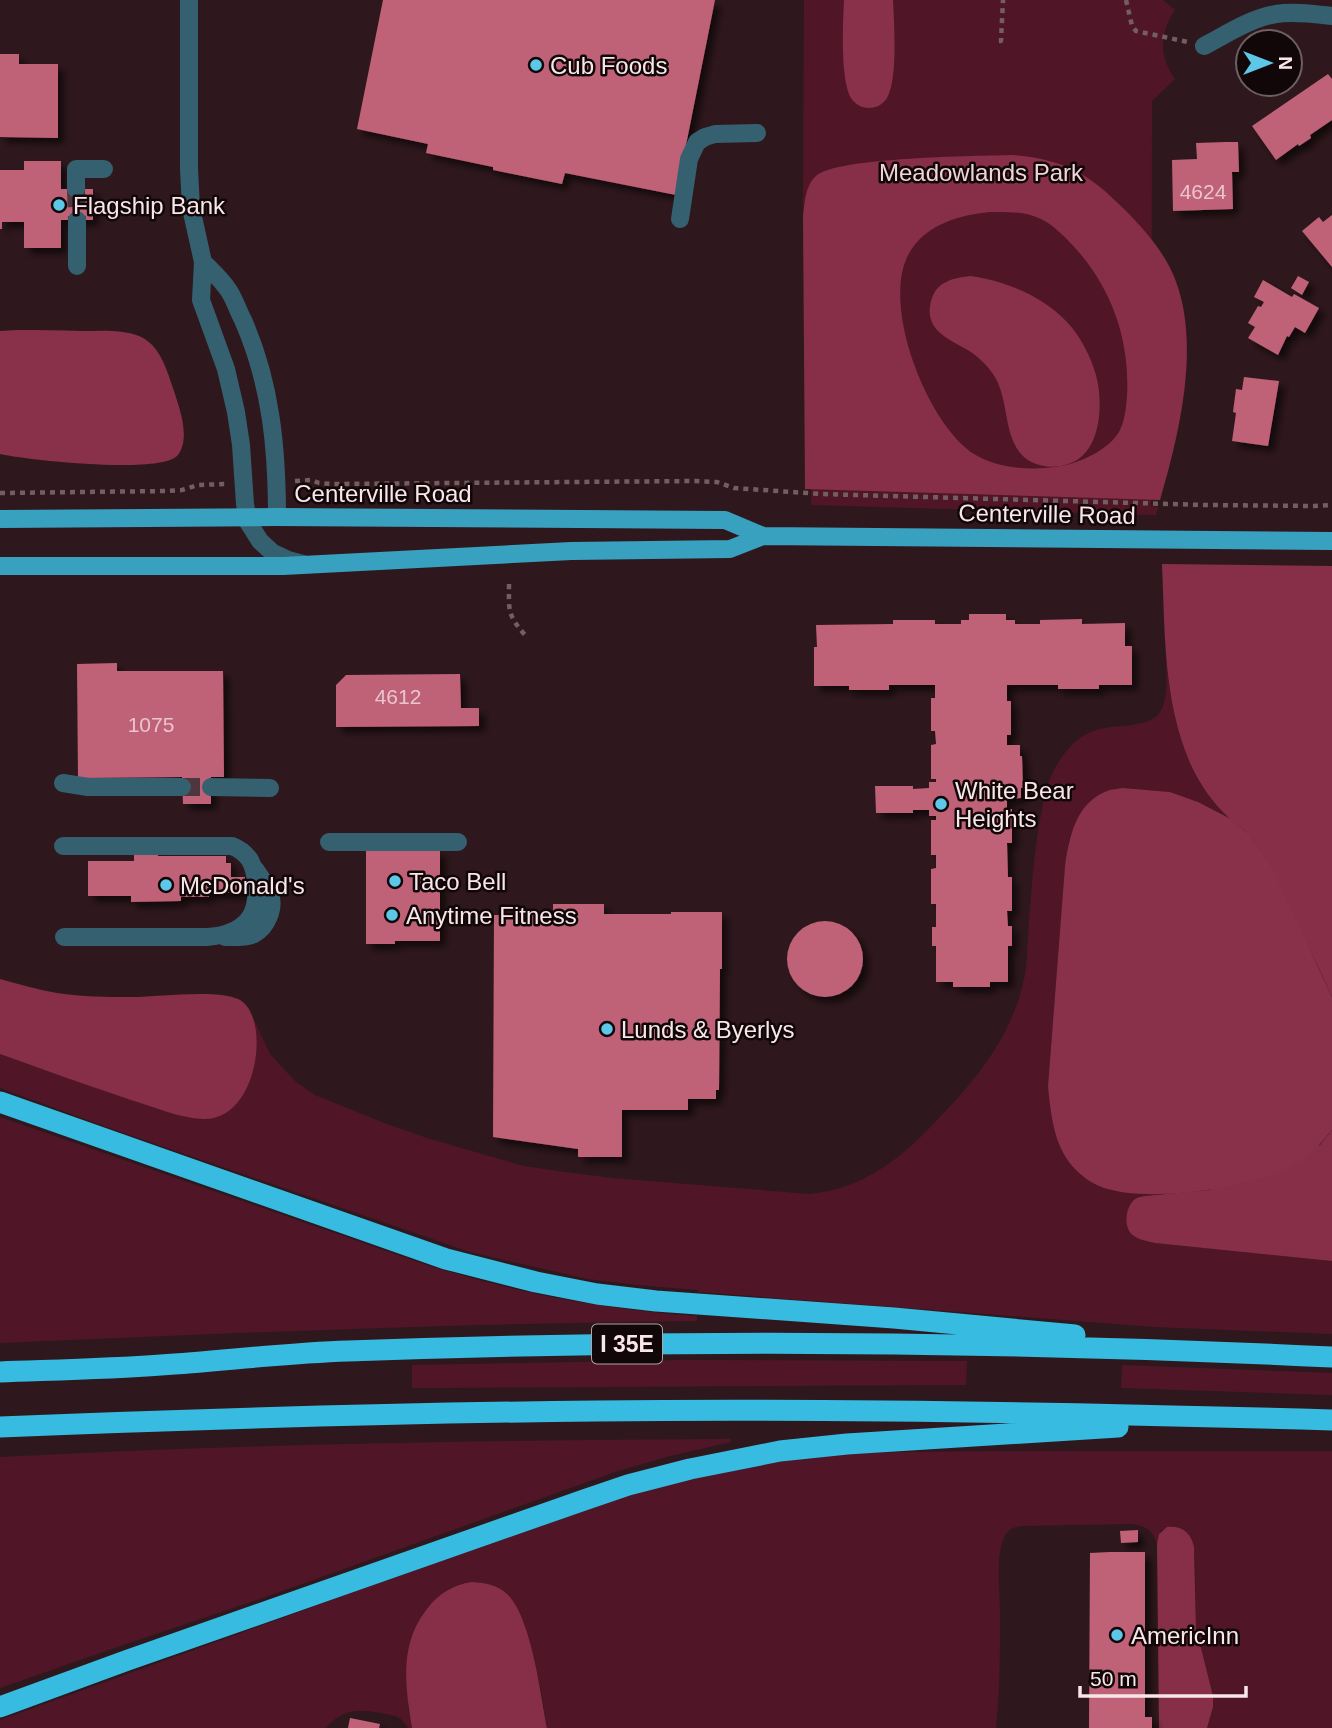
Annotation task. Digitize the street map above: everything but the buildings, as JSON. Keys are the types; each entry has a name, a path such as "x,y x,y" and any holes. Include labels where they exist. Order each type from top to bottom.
{"highway":[{"path":"0,1102 446,1259 537,1283 646,1300 988,1326 1255,1353"},
{"name":"I 35E","path":"0,1372 156,1366 342,1351 634,1344 913,1344 1332,1357"},
{"path":"0,1427 323,1416 599,1411 1004,1412 1332,1420"},
{"path":"0,1707 596,1496 652,1478 706,1465 770,1453 836,1445 1253,1418"}],"main road":[{"name":"Centerville Road","path":"0,519 277,517 725,520 762,536"},
{"name":"Centerville Road","path":"0,566 309,564 570,551 730,549 762,536 1332,541"}],"street":[{"path":"189,0 190,188 191,208 203,262 201,300 226,369 234,402 240,434 247,517 252,530 268,549 288,560 309,564"},
{"path":"1204,46 1254,20 1277,13 1332,16"},
{"path":"680,219 689,159 697,142 715,134 757,133"},
{"path":"76,189 76,169 104,169"},
{"path":"77,220 77,266"},
{"path":"203,262 229,290 259,361 273,427 277,517"},
{"path":"63,783 88,787 182,787"},
{"path":"211,787 270,788"},
{"path":"329,842 457,842"},
{"path":"63,846 227,845 242,851 251,863 256,897 251,916 244,924 224,935 64,937"}],"path":[{"path":"999,41 1003,0"},
{"path":"1126,0 1136,31 1204,46"},
{"path":"311,480 331,484 705,481 734,488 821,494 1218,505 1332,505"},
{"path":"0,493 167,491 198,485"},
{"path":"509,584 510,616 525,635"}],"green space":[{"name":"Meadowlands Park","path":"804,0 1163,0 1175,10 1166,27 1163,45 1166,62 1175,79 1152,101 1151,506 1158,507 1156,515 811,505 809,189 803,216"},
{"path":"1013,155 1047,160 1075,170 1087,178 1112,197 1140,226 1171,269 1183,305 1187,361 1180,419 1160,500 805,489 803,216 810,184 816,176 829,170 878,161","holes":["989,212 1016,212 1035,216 1060,233 1090,266 1117,318 1126,356 1125,414 1114,438 1101,450 1086,458 1050,468 1016,468 994,463 974,454 956,439 940,416 912,360 900,299 902,272 911,250 926,234 946,222"]},
{"path":"1162,564 1332,566 1332,997 1254,841 1212,800 1190,763 1181,739 1170,690"},
{"path":"1166,659 1181,740 1201,785 1229,818 1198,802 1170,792 1123,788 1083,810 1069,840 1065,866 1048,1086 1110,1190 1174,1193 1145,1196 1155,1243 1332,1261 1332,1334 1155,1327 698,1292 588,1279 470,1252 0,1088 0,1054 161,1110 200,1119 255,1046 253,1018 270,1054 295,1081 315,1095 430,1139 524,1166 612,1178 809,1194 851,1184 885,1166 923,1135 966,1089 990,1057 1010,1022 1024,978 1036,849 1043,803 1050,779 1064,754 1088,733 1104,728 1140,724 1160,712 1165,700"},
{"path":"0,979 76,995 132,997 215,994 238,999 249,1009 255,1024 257,1044 248,1086 237,1103 222,1115 194,1118 158,1109 0,1054"},
{"path":"0,1117 452,1273 590,1304 697,1316 697,1321 435,1326 0,1343"},
{"path":"1332,1130 1332,1261 1155,1243 1136,1237 1128,1229 1127,1213 1137,1198 1208,1190 1320,1145"},
{"path":"682,1360 967,1361 966,1385 412,1388 412,1365"},
{"path":"1122,1365 1332,1373 1332,1395 1121,1388"},
{"path":"730,1439 731,1442 615,1472 257,1600 0,1688 0,1457 365,1444"},
{"path":"1332,1451 1332,1728 1207,1728 1213,1696 1196,1628 1195,1556 1171,1527 1160,1531 1157,1544 1148,1529 1131,1524 1021,1526 1007,1533 1001,1546 999,1565 1000,1657 996,1728 547,1728 541,1690 523,1620 408,1705 412,1728 408,1728 396,1716 358,1711 341,1715 326,1728 0,1728 0,1720 542,1524 662,1486 753,1465 813,1457 900,1452"},
{"path":"1167,1527 1177,1527 1185,1531 1194,1547 1196,1628 1213,1696 1207,1728 1159,1728 1157,1544 1159,1534"},
{"path":"472,1582 500,1588 515,1605 523,1620 534,1657 547,1728 412,1728 406,1666 412,1636 418,1622 436,1598 459,1585"}],"shaded area":[{"path":"844,0 893,0 893,78 887,98 875,107 858,105 851,98 848,89 843,50"},
{"path":"970,276 996,281 1034,297 1056,311 1084,346 1096,375 1100,401 1093,441 1077,460 1050,467 1036,464 1024,457 1011,436 1003,397 990,370 976,356 944,336 933,324 930,308 938,288 947,281"},
{"path":"0,331 118,331 146,340 157,351 165,365 181,413 184,440 178,455 167,461 122,465 37,460 0,454"},
{"path":"1123,788 1170,792 1198,802 1229,818 1249,834 1273,870 1332,997 1332,1130 1302,1160 1284,1170 1235,1185 1207,1190 1128,1193 1104,1188 1087,1179 1076,1170 1058,1142 1048,1086 1067,855 1081,812 1096,796"}],"tunnel":[{"path":"76,189 77,220"},
{"path":"182,787 211,787"}],"place":[{"name":"Cub Foods","path":"536,65"},
{"name":"Flagship Bank","path":"59,205"},
{"name":"White Bear Heights","path":"941,804"},
{"name":"Taco Bell","path":"395,881"},
{"name":"McDonald's","path":"166,885"},
{"name":"Anytime Fitness","path":"392,915"},
{"name":"Lunds & Byerlys","path":"607,1029"},
{"name":"AmericInn","path":"1117,1635"}]}
